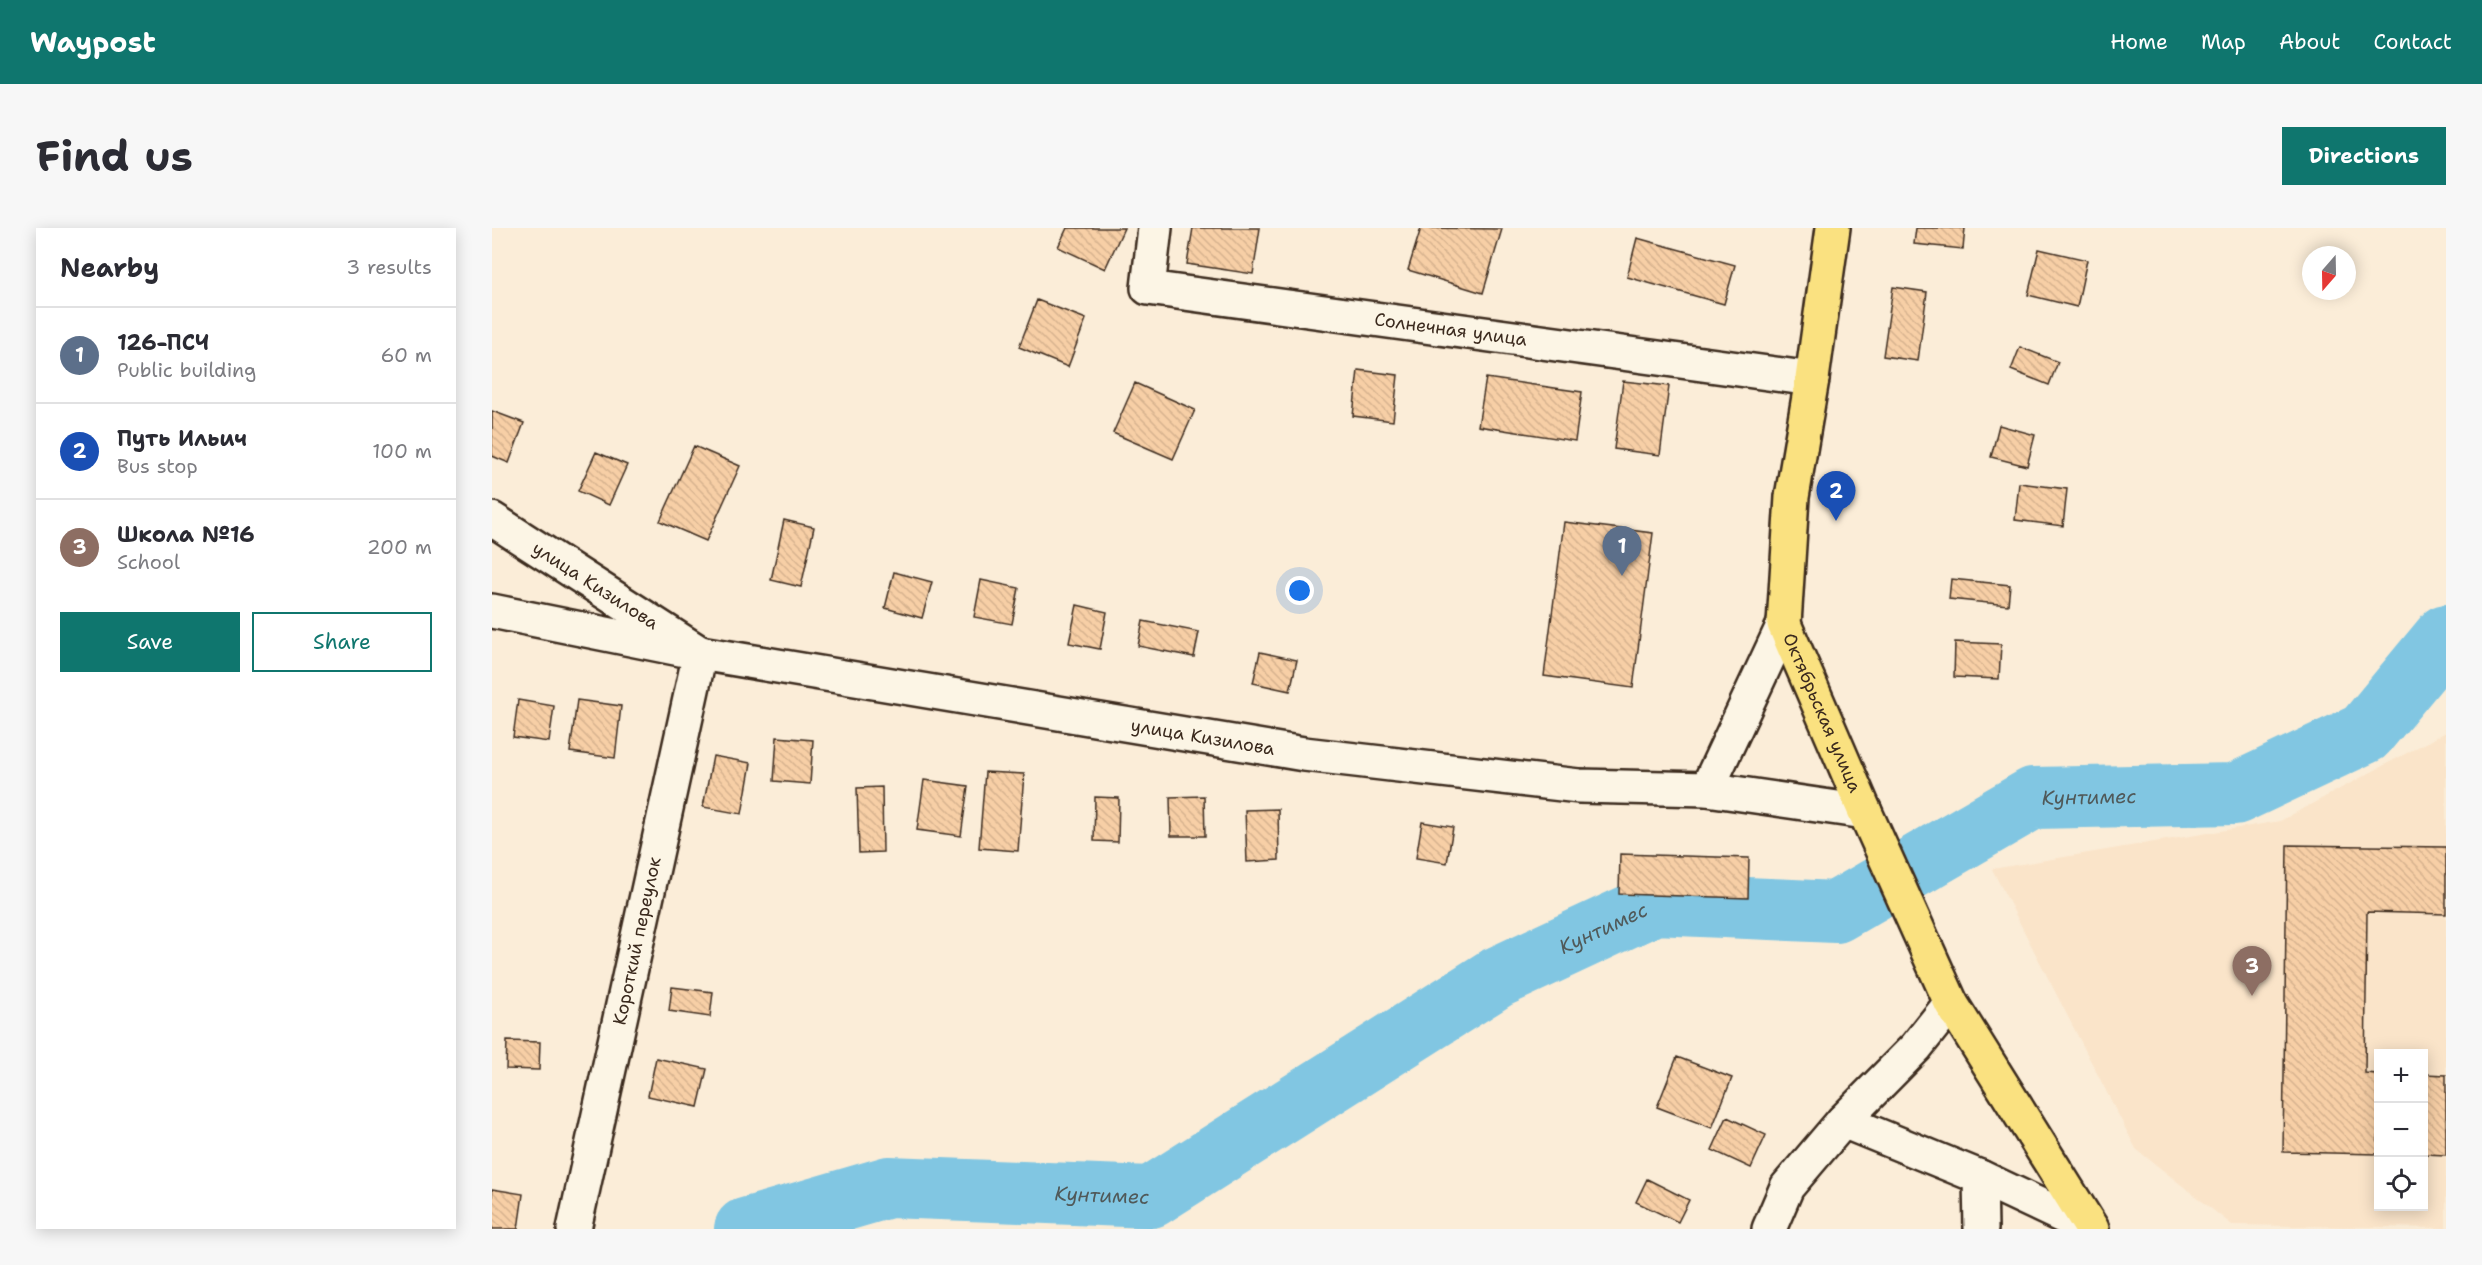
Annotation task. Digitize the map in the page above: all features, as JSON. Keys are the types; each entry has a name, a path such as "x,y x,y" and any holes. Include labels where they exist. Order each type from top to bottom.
{"main road":[{"name":"Октябрьская улица","path":"1833,228 1812,379 1792,497 1784,624 1865,813 1951,1003 2091,1229"}],"street":[{"name":"Солнечная улица","path":"1155,228 1148,288 1812,379"},
{"name":"улица Кизилова","path":"492,519 700,653"},
{"name":"улица Кизилова","path":"492,611 700,653 1304,754 1579,786 1707,789 1865,813"},
{"path":"1707,789 1784,624"},
{"name":"Короткий переулок","path":"574,1229 700,653"},
{"path":"1768,1229 1787,1187 1843,1121 1916,1047 1951,1003"},
{"path":"1843,1121 1980,1177 2091,1229"},
{"path":"1980,1177 1981,1229"}],"shaded area":[{"path":"2446,732 2446,1228 2232,1225 2136,1149 1992,869 2280,821"}],"building":[{"path":"1067,228 1124,228 1105,269 1058,247"},
{"path":"1193,228 1260,228 1253,274 1187,264"},
{"path":"1421,228 1502,229 1483,293 1408,270"},
{"path":"1916,228 1965,228 1963,249 1914,244"},
{"path":"1637,238 1735,265 1724,304 1627,277"},
{"path":"2039,249 2087,260 2077,307 2028,295"},
{"path":"1893,287 1927,292 1918,361 1883,356"},
{"path":"1037,300 1086,319 1068,367 1019,347"},
{"path":"2020,347 2058,362 2049,385 2011,370"},
{"path":"1358,370 1398,375 1393,421 1353,416"},
{"path":"1486,378 1582,392 1575,441 1478,426"},
{"path":"1623,381 1669,386 1660,455 1614,449"},
{"path":"1135,383 1195,410 1173,459 1113,433"},
{"path":"492,411 524,423 509,463 492,456"},
{"path":"1999,425 2035,435 2027,466 1991,457"},
{"path":"694,446 740,466 706,541 660,521"},
{"path":"596,452 627,465 609,505 578,491"},
{"path":"2019,483 2067,489 2063,526 2015,520"},
{"path":"784,520 814,527 801,587 771,580"},
{"path":"1564,522 1653,533 1633,688 1544,676"},
{"path":"894,572 932,582 922,618 885,608"},
{"path":"1951,579 2010,585 2008,605 1949,599"},
{"path":"981,580 1019,588 1012,624 974,617"},
{"path":"1077,605 1107,612 1100,649 1069,643"},
{"path":"1143,621 1199,632 1194,657 1138,646"},
{"path":"1955,642 2001,644 1999,679 1954,677"},
{"path":"1260,652 1297,660 1290,691 1253,683"},
{"path":"518,700 554,706 549,742 513,737"},
{"path":"577,700 621,706 615,758 570,752"},
{"path":"777,737 813,740 810,784 774,781"},
{"path":"713,756 751,763 742,814 703,807"},
{"path":"985,772 1024,774 1018,851 979,848"},
{"path":"924,780 968,786 961,836 917,830"},
{"path":"882,787 883,852 859,853 857,788"},
{"path":"1204,796 1205,836 1171,836 1170,797"},
{"path":"1095,797 1119,798 1118,842 1094,841"},
{"path":"1278,809 1279,860 1247,862 1245,810"},
{"path":"1422,822 1453,827 1447,863 1416,858"},
{"path":"2287,845 2446,847 2446,914 2367,912 2365,1073 2374,1074 2374,1154 2283,1152"},
{"path":"1620,854 1749,858 1748,898 1619,894"},
{"path":"672,987 713,992 710,1017 669,1011"},
{"path":"507,1041 540,1042 539,1070 506,1069"},
{"path":"1677,1057 1732,1078 1712,1128 1657,1107"},
{"path":"656,1058 707,1069 698,1107 648,1096"},
{"path":"2428,1074 2446,1075 2446,1155 2428,1154"},
{"path":"1727,1117 1766,1135 1751,1168 1712,1150"},
{"path":"1647,1179 1689,1200 1678,1222 1636,1202"},
{"path":"492,1189 523,1194 518,1229 492,1229"}],"waterway":[{"name":"Кунтимес","path":"745,1229 889,1187 1151,1197 1496,978 1655,904 1836,912 2033,798 2235,794 2365,733 2446,635"}],"place":[{"name":"Путь Ильич","path":"1836,521"},
{"name":"126-ПСЧ","path":"1622,576"},
{"name":"Школа №16","path":"2252,996"}]}
